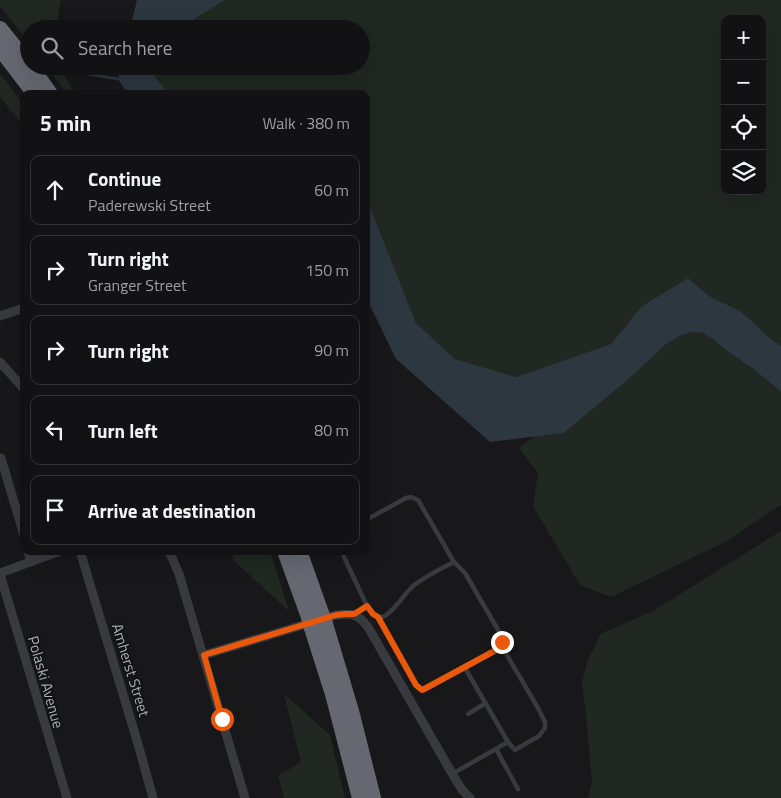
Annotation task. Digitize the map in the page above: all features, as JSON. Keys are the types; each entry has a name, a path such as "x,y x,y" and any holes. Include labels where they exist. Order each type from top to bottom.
{"highway":[{"path":"0,29 20,55"},
{"path":"0,48 20,74"},
{"path":"21,75 32,90"},
{"path":"36,75 47,90"},
{"path":"287,555 317,621 351,711 373,798"},
{"path":"300,555 360,798"}],"street":[{"path":"0,316 20,309"},
{"path":"0,362 20,384"},
{"path":"0,458 20,523"},
{"path":"29,555 32,562"},
{"path":"0,574 50,555"},
{"name":"Amherst Street","path":"81,555 153,798"},
{"path":"170,555 179,574 245,798"},
{"name":"Polaski Avenue","path":"0,574 67,798"},
{"path":"204,655 336,615 354,614 360,617 368,627 452,774 470,798"}],"lane":[{"path":"344,555 367,606 378,617 416,685 422,690 465,668 498,649 501,645 501,635 465,573 454,562 418,500 408,497 370,518"},
{"path":"378,617 388,614 412,587 454,562"},
{"path":"354,614 367,606"},
{"path":"465,668 508,742 515,750 539,736 546,728 545,722 501,645"},
{"path":"468,714 486,703"},
{"path":"452,774 508,742"},
{"path":"496,749 518,789"}],"shaded area":[{"path":"0,0 61,0 58,20 20,20 20,32 0,6"},
{"path":"137,0 225,0 193,20 132,20"},
{"path":"225,0 781,0 781,346 740,311 709,296 688,278 642,306 611,344 516,377 455,359 416,323 370,207 370,90 166,90 154,75 370,75 370,20 193,20"},
{"path":"0,74 20,100 20,122 0,97"},
{"path":"53,75 65,75 72,90 64,90"},
{"path":"119,75 154,75 166,90 125,90 118,79"},
{"path":"370,207 416,323 455,359 516,377 611,344 642,306 688,278 709,296 740,311 781,346 781,392 714,340 703,333 693,332 681,335 665,345 632,376 564,433 490,442 396,359 370,305"},
{"path":"693,332 703,333 714,340 781,392 781,505 729,540 611,597 580,585 533,506 538,473 519,448 535,436 564,433 632,376 665,345 681,335"},
{"path":"781,531 781,798 588,798 592,784 582,683 587,663 600,634 653,611"},
{"path":"233,555 271,555 289,611 233,560"},
{"path":"284,694 330,735 345,798 284,798 278,776 301,762"}],"waterway":[{"path":"94,75 118,79"}],"route":[{"path":"222,719 204,655 336,615 354,614 367,606 378,617 416,685 422,690 498,649 502,642"}]}
